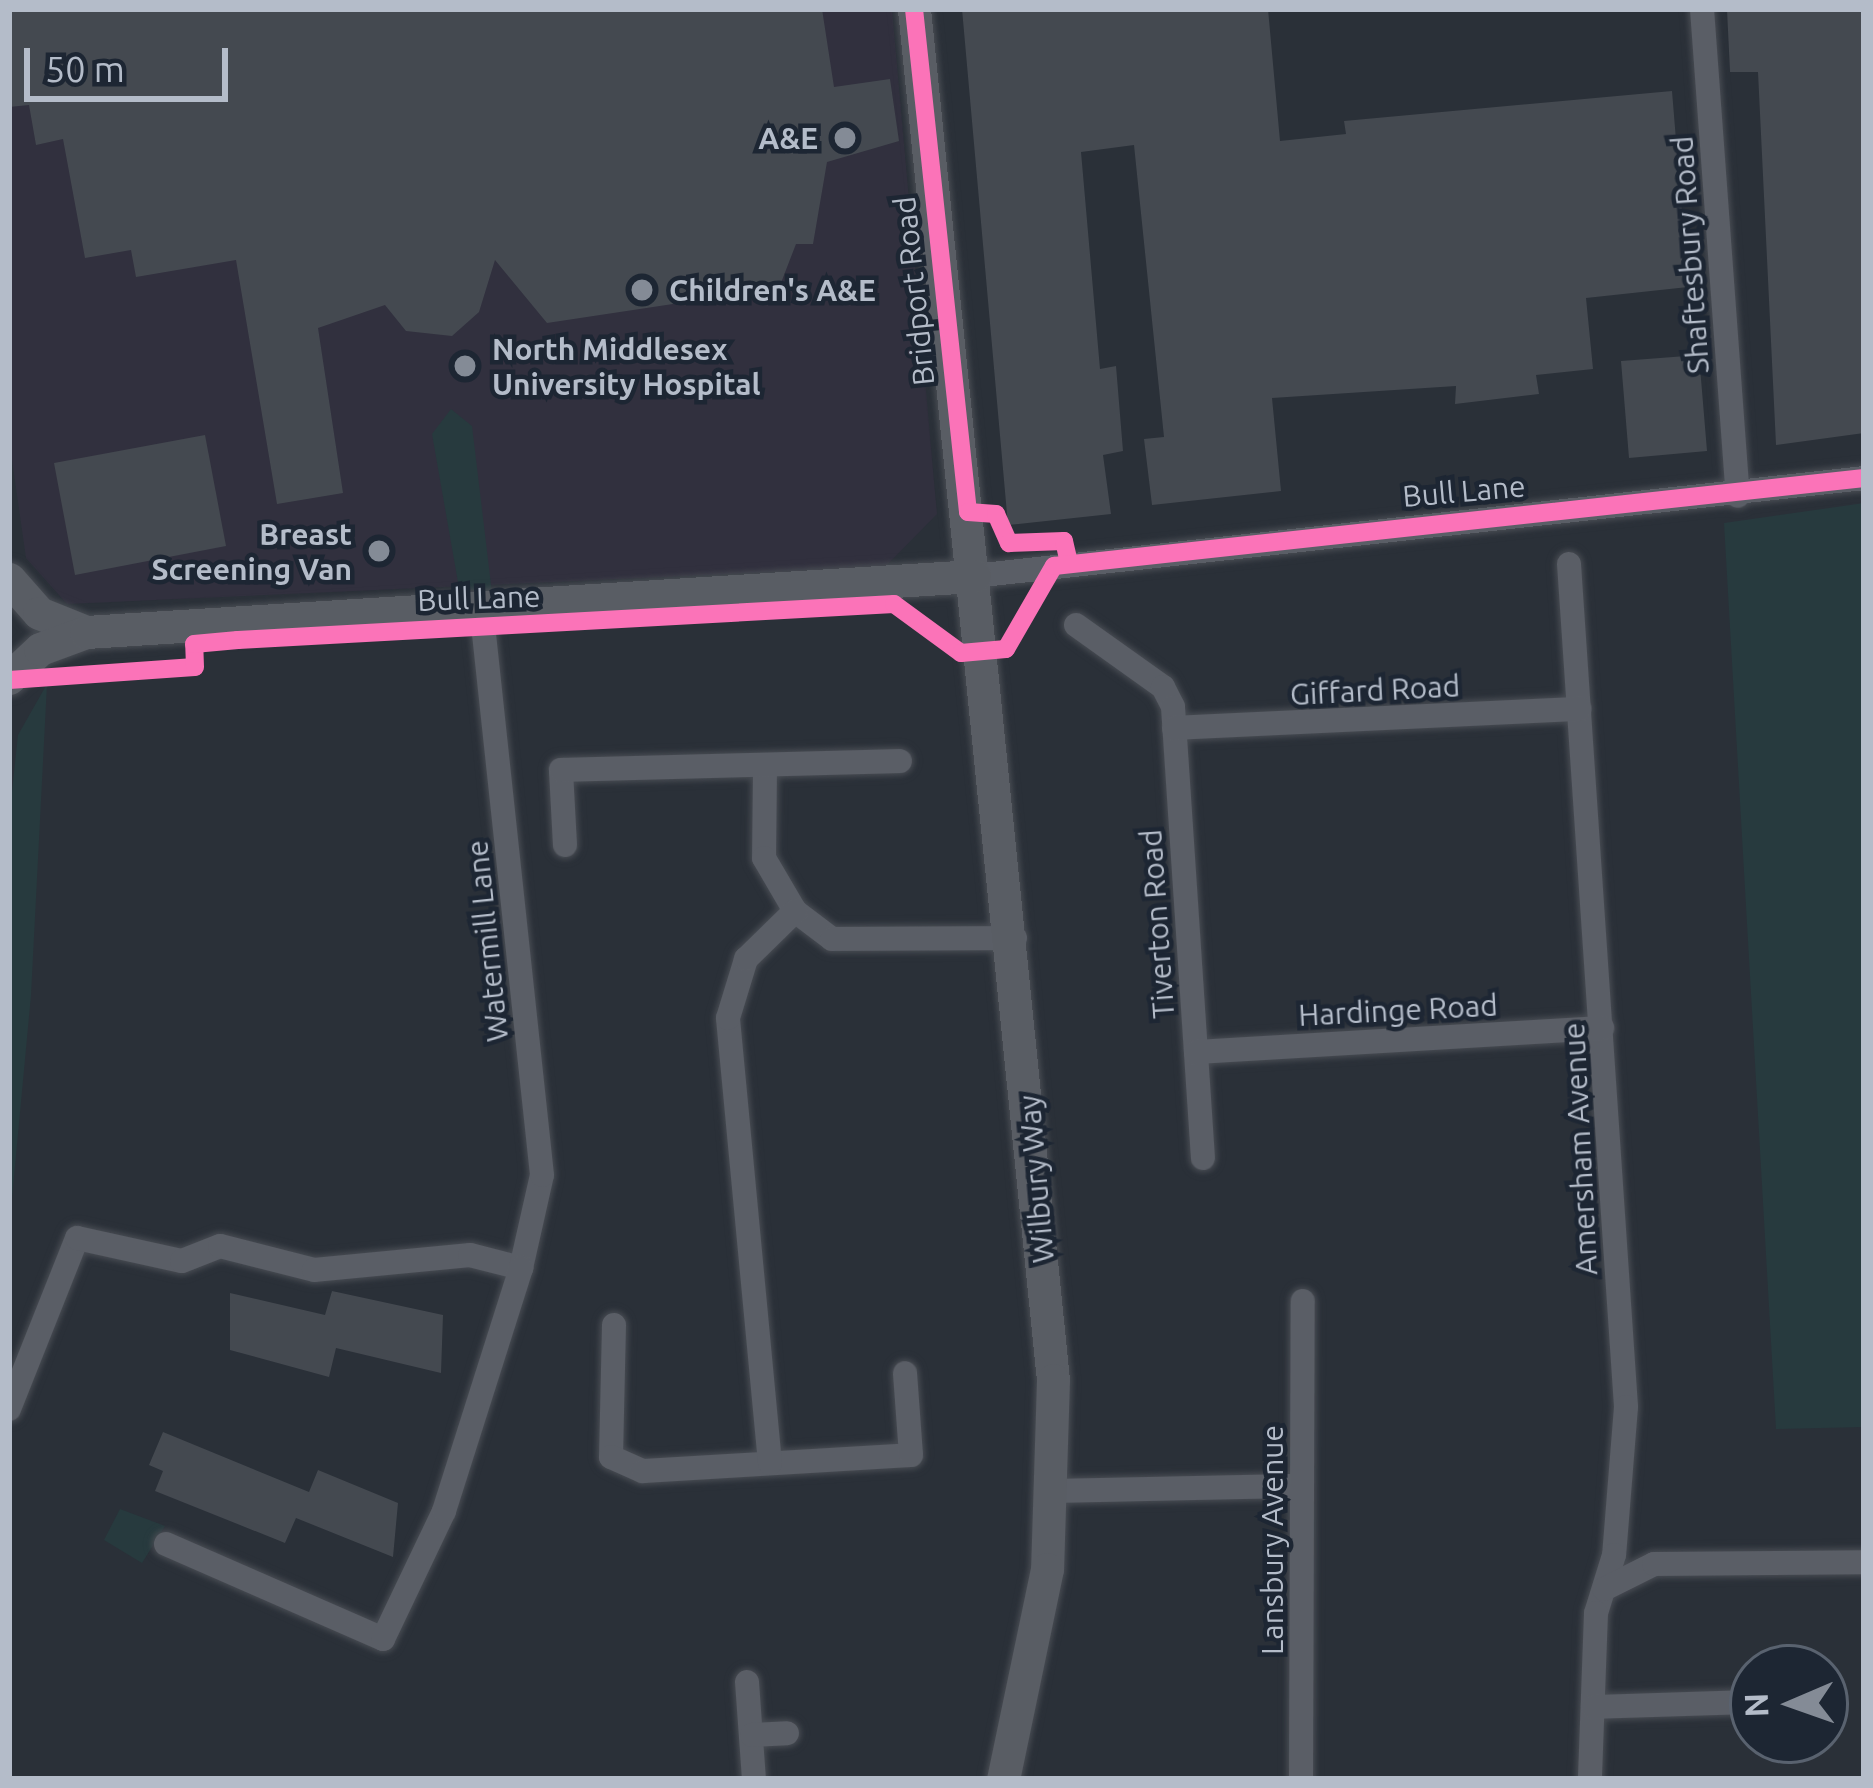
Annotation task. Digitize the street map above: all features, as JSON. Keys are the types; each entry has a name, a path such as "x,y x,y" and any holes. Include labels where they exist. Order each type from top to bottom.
{"street":[{"name":"Bridport Road","path":"914,9 974,576"},
{"name":"Shaftesbury Road","path":"1702,9 1738,496"},
{"name":"Bull Lane","path":"86,632 974,576 1738,496 1864,478"},
{"name":"Amersham Avenue","path":"1569,564 1626,1407 1619,1508 1599,1594 1590,1779"},
{"name":"Wilbury Way","path":"974,576 1015,938 1053,1491 1003,1779"},
{"path":"9,579 39,613 86,632"},
{"name":"Watermill Lane","path":"166,1544 383,1639 444,1511 521,1268 542,1175 481,606"},
{"path":"1076,626 1163,687 1233,727"},
{"path":"9,678 40,649 86,632"},
{"name":"Tiverton Road","path":"1163,687 1174,728 1203,1158"},
{"name":"Giffard Road","path":"1174,728 1580,709"},
{"path":"565,845 561,770 900,761"},
{"path":"765,768 764,858 795,911 861,944 1015,938"},
{"path":"770,1462 728,1018 746,959 795,911"},
{"name":"Hardinge Road","path":"1196,1052 1603,1028"},
{"path":"9,1408 76,1238 182,1261 220,1246 314,1270 470,1255 521,1268"},
{"name":"Lansbury Avenue","path":"1301,1779 1304,1301"},
{"path":"614,1325 611,1457 643,1471 910,1455 905,1373"},
{"path":"1053,1491 1302,1486"},
{"path":"1619,1508 1629,1552 1654,1564 1864,1562"},
{"path":"1599,1594 1654,1564"},
{"path":"747,1682 754,1779"},
{"path":"1593,1707 1729,1703"},
{"path":"752,1735 787,1733"}],"shaded area":[{"name":"North Middlesex University Hospital","path":"9,9 892,9 937,514 885,567 67,604 26,558 9,439"}],"green space":[{"path":"451,409 472,426 492,593 459,588 432,434"},
{"path":"1864,503 1864,1427 1776,1429 1724,523"},
{"path":"47,684 31,995 9,1230 9,820 18,735"},
{"path":"120,1509 165,1526 142,1563 104,1540"}],"building":[{"path":"9,9 822,9 834,87 890,79 899,141 827,162 813,244 796,244 779,288 547,323 495,260 479,312 452,336 406,331 385,305 318,328 343,493 277,504 236,260 136,277 131,250 85,258 63,139 36,145 29,105 9,107"},
{"path":"962,9 1268,9 1280,141 1346,134 1344,121 1672,91 1688,287 1586,298 1593,369 1536,375 1539,394 1455,404 1456,386 1272,398 1281,491 1152,505 1144,439 1164,437 1134,145 1081,152 1100,369 1116,366 1123,451 1103,455 1111,514 1008,525"},
{"path":"1727,9 1864,9 1864,433 1776,445 1758,72 1730,72"},
{"path":"1699,355 1707,451 1629,458 1621,361"},
{"path":"205,435 226,546 75,575 54,463"},
{"path":"332,1291 443,1315 441,1373 336,1348 329,1377 230,1350 230,1293 325,1315"},
{"path":"163,1432 309,1492 318,1470 398,1503 393,1557 296,1518 285,1543 155,1491 163,1471 149,1465"}],"cycle path":[{"path":"914,9 968,512 996,514 1009,543 1064,541 1069,563"},
{"path":"1006,649 1054,566 1864,478"},
{"path":"9,680 195,667 194,644 238,640 894,604 961,653 1006,649"}],"place":[{"name":"A&E","path":"845,138"},
{"name":"Children's A&E","path":"642,290"},
{"name":"North Middlesex University Hospital","path":"465,366"},
{"name":"Breast Screening Van","path":"379,551"}]}
